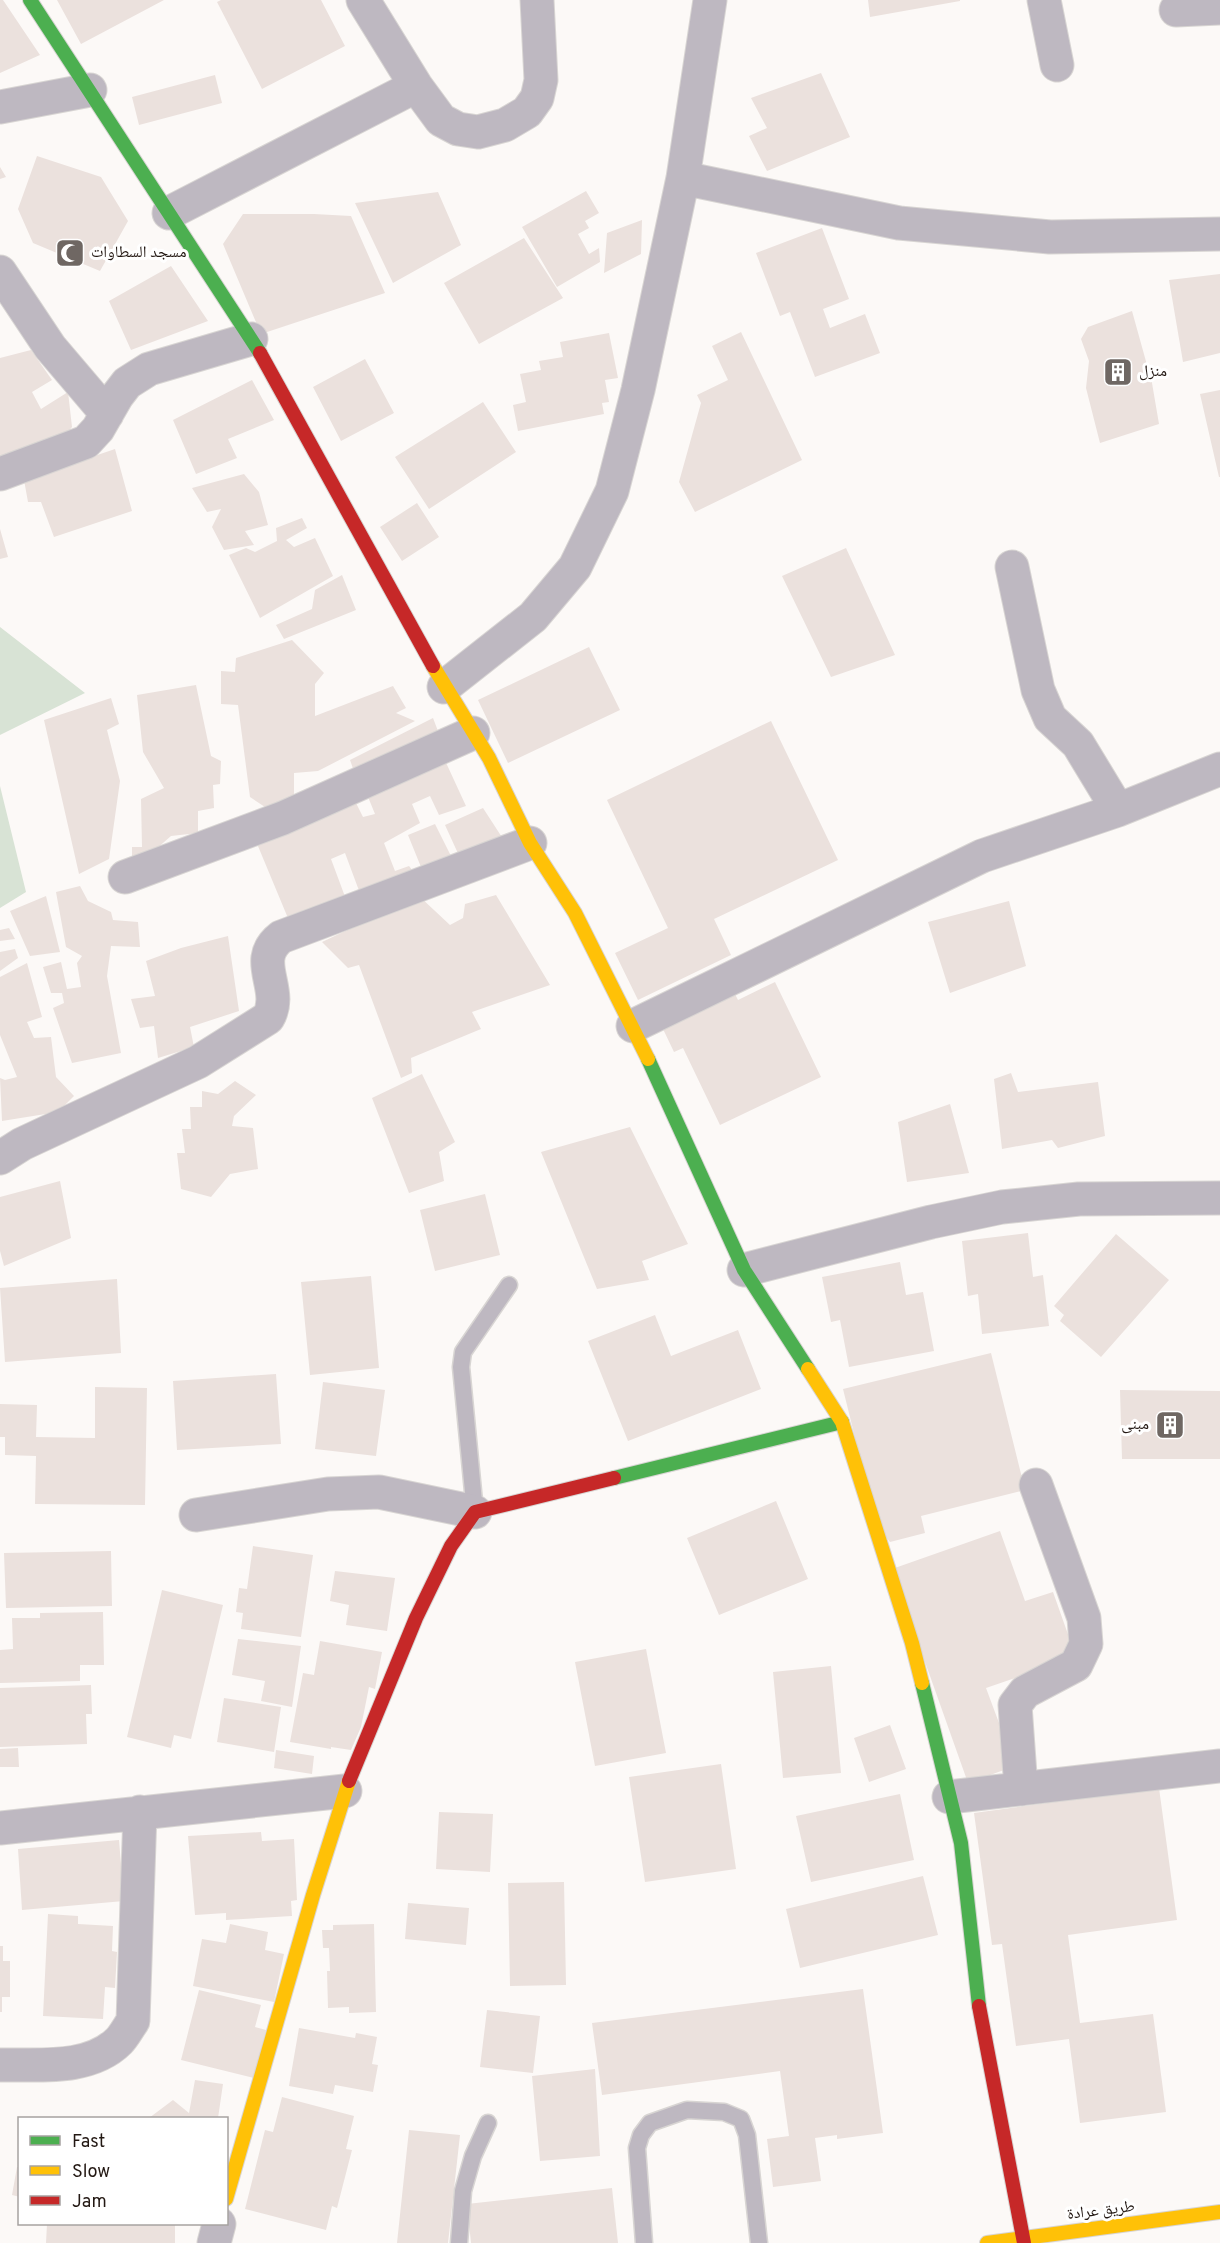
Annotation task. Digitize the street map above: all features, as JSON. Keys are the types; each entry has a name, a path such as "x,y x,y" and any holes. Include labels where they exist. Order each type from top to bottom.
{"street":[{"path":"30,0 272,372 444,687 489,758 531,843 575,913 633,1026 744,1270 842,1422 912,1643 961,1844 976,1990 1024,2240"},
{"path":"363,0 416,86 441,120 458,129 478,132 505,125 527,112 537,98 541,80 537,0"},
{"path":"444,687 533,617 575,567 612,491 638,390 683,178 710,0"},
{"path":"1044,0 1057,65"},
{"path":"1176,10 1220,8"},
{"path":"169,213 416,86"},
{"path":"0,107 90,90"},
{"path":"683,178 899,223 1050,237 1220,234"},
{"path":"0,272 50,347 107,414"},
{"path":"0,474 86,442 98,429 127,382 149,369 251,339"},
{"path":"1012,567 1038,690 1050,718 1078,744 1118,810"},
{"path":"125,877 283,818 473,733"},
{"path":"633,1026 981,856 1118,810 1220,769"},
{"path":"0,1158 22,1144 198,1062 268,1018 273,1000 267,968 268,952 281,937 531,843"},
{"path":"744,1270 931,1222 1002,1207 1078,1198 1220,1198"},
{"path":"196,1515 328,1494 379,1492 475,1512 842,1422"},
{"path":"1021,1789 1015,1705 1025,1692 1076,1665 1086,1644 1084,1618 1036,1485"},
{"path":"228,2192 345,1791 416,1618 451,1546 475,1512"},
{"path":"949,1797 1220,1766"},
{"path":"0,1828 345,1791"},
{"path":"0,2065 69,2064 100,2054 119,2041 133,2022 140,1812"},
{"name":"طريق عرادة","path":"987,2243 1024,2240 1220,2212"},
{"path":"214,2243 218,2225"}],"lane":[{"path":"475,1512 461,1367 463,1352 509,1285"},
{"path":"644,2243 637,2148 641,2135 650,2123 687,2110 724,2112 741,2119 747,2135 759,2243"},
{"path":"459,2243 463,2191 473,2156 488,2123"}],"green space":[{"path":"0,627 85,693 0,735"},
{"path":"0,786 26,892 0,908"}],"building":[{"path":"0,0 3,0 40,55 0,73"},
{"path":"57,0 164,0 81,44"},
{"path":"221,0 321,0 345,46 262,89 217,2"},
{"path":"868,0 960,0 960,1 870,17"},
{"path":"821,73 850,137 767,171 749,136 767,128 751,98"},
{"path":"215,75 222,103 139,125 132,97"},
{"path":"37,156 101,177 128,221 100,271 33,243 18,209"},
{"path":"0,167 6,177 0,179"},
{"path":"586,191 599,213 585,221 589,228 578,234 589,254 599,248 600,262 557,287 522,227"},
{"path":"438,192 461,245 393,283 355,203"},
{"path":"243,214 351,216 385,293 261,334 223,244"},
{"path":"642,220 641,254 604,273 607,233"},
{"path":"822,228 849,299 823,309 830,328 865,314 880,353 815,377 790,312 780,316 756,253"},
{"path":"524,238 563,298 479,344 444,283"},
{"path":"171,266 208,321 131,350 109,301"},
{"name":"منزل","path":"1220,274 1220,353 1183,362 1169,280"},
{"name":"منزل","path":"1132,311 1152,383 1159,424 1100,443 1086,388 1089,361 1081,339 1088,327"},
{"path":"741,332 802,460 695,512 679,482 701,403 697,395 728,380 712,346"},
{"path":"609,333 618,378 605,380 609,402 602,403 604,414 518,431 513,405 526,402 520,374 541,370 539,361 563,357 560,342"},
{"path":"31,350 52,380 32,392 41,409 68,392 72,427 59,443 0,466 0,358"},
{"path":"365,359 394,413 341,441 313,387"},
{"path":"252,380 274,420 228,439 237,458 196,474 173,420"},
{"name":"منزل","path":"1220,390 1220,477 1219,477 1200,394"},
{"path":"483,402 516,452 429,509 395,457"},
{"path":"115,449 132,511 54,537 41,502 28,502 24,480"},
{"path":"244,474 259,492 268,525 245,531 254,545 224,550 212,527 221,509 207,512 192,488"},
{"path":"417,503 439,537 402,561 380,527"},
{"path":"302,518 307,528 286,540 294,547 315,538 333,576 260,618 229,555 246,548 255,552 277,541 276,528"},
{"path":"0,529 8,557 0,559"},
{"path":"846,548 895,655 831,677 782,576"},
{"path":"342,575 356,610 284,639 276,625 312,609 315,590"},
{"path":"292,640 324,673 315,684 315,716 393,686 406,708 396,713 415,721 318,771 294,773 294,798 271,811 250,797 238,705 221,704 221,671 235,672 236,658"},
{"path":"589,647 620,710 508,763 478,700"},
{"path":"196,685 211,756 221,761 220,784 213,785 214,808 198,811 198,833 171,836 147,857 132,858 132,847 142,847 141,799 164,788 143,752 137,695"},
{"path":"111,698 119,724 107,730 120,781 109,859 79,874 44,720"},
{"path":"433,718 441,739 355,774 350,760"},
{"path":"771,721 838,860 714,919 731,955 638,1000 615,953 668,928 607,800"},
{"path":"442,754 466,806 439,815 430,796 412,804 420,823 384,843 395,871 409,866 417,876 361,896 345,853 331,859 347,902 290,923 253,834 352,795 363,817 375,814 366,792"},
{"path":"483,808 507,845 461,860 445,825"},
{"path":"435,824 453,860 423,872 408,835"},
{"path":"80,886 88,901 111,912 113,920 138,922 140,947 111,946 107,976 121,1053 72,1063 53,1008 64,1003 62,993 51,993 43,967 61,962 67,989 81,987 77,963 82,956 66,947 56,892"},
{"path":"496,895 550,985 472,1012 481,1029 411,1058 412,1073 401,1078 359,965 348,968 322,942 419,896 450,925 463,918 465,904"},
{"path":"46,896 60,952 30,956 10,911"},
{"path":"1009,901 1026,966 950,993 928,922"},
{"path":"9,928 15,939 0,941 0,930"},
{"path":"228,936 239,1011 190,1027 194,1047 158,1058 154,1026 140,1028 131,999 155,996 146,961 181,948"},
{"path":"15,949 18,958 0,971 0,952"},
{"path":"27,963 42,1017 27,1022 34,1038 51,1037 56,1077 74,1096 58,1112 2,1121 0,1078 5,1080 17,1077 0,1035 0,977"},
{"path":"775,982 821,1077 720,1125 683,1048 674,1052 663,1029 735,994 738,1000"},
{"path":"1011,1073 1018,1092 1098,1082 1105,1136 1058,1148 1052,1140 1002,1149 994,1079"},
{"path":"422,1074 455,1142 439,1152 444,1181 409,1193 372,1098"},
{"path":"235,1081 256,1095 234,1116 232,1126 253,1128 258,1169 230,1174 211,1197 181,1189 177,1153 185,1153 182,1129 191,1129 190,1107 202,1107 202,1091 218,1094"},
{"path":"950,1104 969,1173 907,1182 898,1122"},
{"path":"630,1127 688,1244 642,1261 649,1280 597,1289 541,1152"},
{"path":"60,1181 71,1238 4,1266 0,1251 0,1197"},
{"path":"485,1194 500,1255 435,1271 420,1210"},
{"path":"1028,1233 1033,1277 1043,1275 1049,1326 982,1334 978,1294 968,1296 962,1241"},
{"path":"1116,1234 1169,1280 1101,1357 1060,1321 1064,1315 1054,1306"},
{"path":"900,1262 906,1295 923,1292 934,1351 849,1367 840,1320 831,1322 822,1277"},
{"path":"371,1276 379,1368 310,1375 301,1282"},
{"path":"117,1279 121,1353 5,1362 0,1288"},
{"path":"655,1315 671,1356 738,1330 761,1389 628,1441 588,1341"},
{"path":"991,1353 1025,1490 921,1516 925,1533 890,1542 877,1526 843,1389"},
{"path":"276,1374 281,1444 177,1450 173,1381"},
{"path":"323,1382 385,1390 376,1456 315,1449"},
{"path":"95,1387 147,1388 145,1505 35,1504 36,1456 5,1455 5,1437 0,1437 0,1404 37,1405 36,1437 95,1438"},
{"name":"مبنى","path":"1120,1390 1220,1391 1220,1459 1122,1459"},
{"path":"776,1501 808,1579 719,1615 687,1538"},
{"path":"1000,1531 1025,1601 1053,1592 1076,1657 986,1688 1015,1766 968,1783 892,1569"},
{"path":"253,1546 313,1555 301,1637 241,1629 243,1613 236,1612 239,1588 247,1589"},
{"path":"111,1551 112,1606 6,1608 4,1553"},
{"path":"335,1571 395,1578 387,1631 346,1625 349,1605 330,1601"},
{"path":"162,1590 223,1605 191,1739 174,1735 171,1748 127,1737"},
{"path":"103,1612 104,1665 80,1665 80,1681 0,1683 0,1650 13,1649 12,1618 40,1618 40,1613"},
{"path":"238,1639 301,1646 292,1707 261,1701 265,1681 232,1675"},
{"path":"320,1641 382,1652 375,1689 369,1687 361,1727 351,1750 290,1742 303,1673 314,1675"},
{"path":"646,1649 666,1753 595,1766 575,1662"},
{"path":"831,1666 841,1773 783,1778 773,1672"},
{"path":"91,1685 92,1714 86,1714 87,1744 0,1747 0,1688"},
{"path":"224,1698 281,1707 274,1752 217,1742"},
{"path":"890,1725 906,1769 869,1782 854,1738"},
{"path":"18,1748 19,1767 0,1767 0,1749"},
{"path":"276,1750 314,1756 312,1774 274,1768"},
{"path":"721,1764 736,1869 645,1882 629,1777"},
{"path":"1159,1788 1177,1920 1068,1935 1080,2023 1153,2014 1166,2112 1080,2123 1069,2039 1016,2046 1002,1944 992,1945 974,1813"},
{"path":"900,1794 914,1860 811,1882 796,1816"},
{"path":"439,1812 493,1814 490,1872 436,1869"},
{"path":"261,1832 262,1841 294,1839 297,1900 291,1901 292,1916 226,1920 226,1913 195,1915 188,1836"},
{"path":"119,1840 124,1901 22,1910 18,1849"},
{"path":"923,1876 938,1935 800,1968 786,1909"},
{"path":"564,1882 566,1985 510,1986 508,1883"},
{"path":"408,1903 469,1908 466,1945 405,1939"},
{"path":"48,1914 78,1916 78,1924 113,1926 112,1951 117,1952 115,1988 105,1987 103,2019 43,2016"},
{"path":"230,1924 268,1932 265,1950 284,1954 274,2002 193,1986 202,1939 226,1943"},
{"path":"374,1924 376,2012 349,2013 349,2007 328,2008 329,1948 323,1948 322,1930 333,1930 333,1925"},
{"path":"0,1946 3,1946 3,1961 10,1961 10,1997 2,1997 2,2012 0,2012"},
{"path":"863,1989 883,2133 837,2139 837,2135 815,2138 821,2181 773,2187 767,2139 789,2136 780,2071 602,2095 592,2023"},
{"path":"199,1990 261,2005 255,2027 266,2030 254,2078 181,2060"},
{"path":"487,2010 540,2016 533,2073 480,2067"},
{"path":"299,2028 355,2038 356,2033 377,2037 372,2064 378,2065 373,2092 335,2085 333,2094 289,2086"},
{"path":"595,2069 600,2156 540,2161 532,2076"},
{"path":"195,2080 223,2084 218,2117 150,2117 173,2100 189,2113"},
{"path":"282,2097 354,2116 346,2149 352,2150 337,2208 332,2206 326,2230 245,2209 265,2130 273,2132"},
{"path":"409,2130 460,2135 448,2243 397,2243"},
{"path":"17,2167 18,2167 18,2196 12,2195"},
{"path":"612,2188 618,2243 471,2243 467,2204"},
{"path":"47,2225 175,2225 175,2243 46,2243"}],"traffic: fast":[{"path":"30,0 260,353"},
{"path":"648,1059 744,1270 808,1369"},
{"path":"614,1478 842,1422"},
{"path":"922,1683 961,1843 979,2006"}],"traffic: slow":[{"path":"433,666 489,758 530,843 575,913 648,1059"},
{"path":"808,1369 842,1422 912,1643 922,1683"},
{"path":"228,2192 313,1895 349,1781"},
{"path":"987,2243 1220,2212"}],"traffic: jam":[{"path":"260,353 433,666"},
{"path":"349,1781 416,1618 451,1546 475,1512 614,1478"},
{"path":"979,2006 1024,2243"}],"place":[{"name":"مسجد السطاوات","path":"70,253"},
{"name":"منزل","path":"1118,372"},
{"name":"مبنى","path":"1170,1425"}]}
